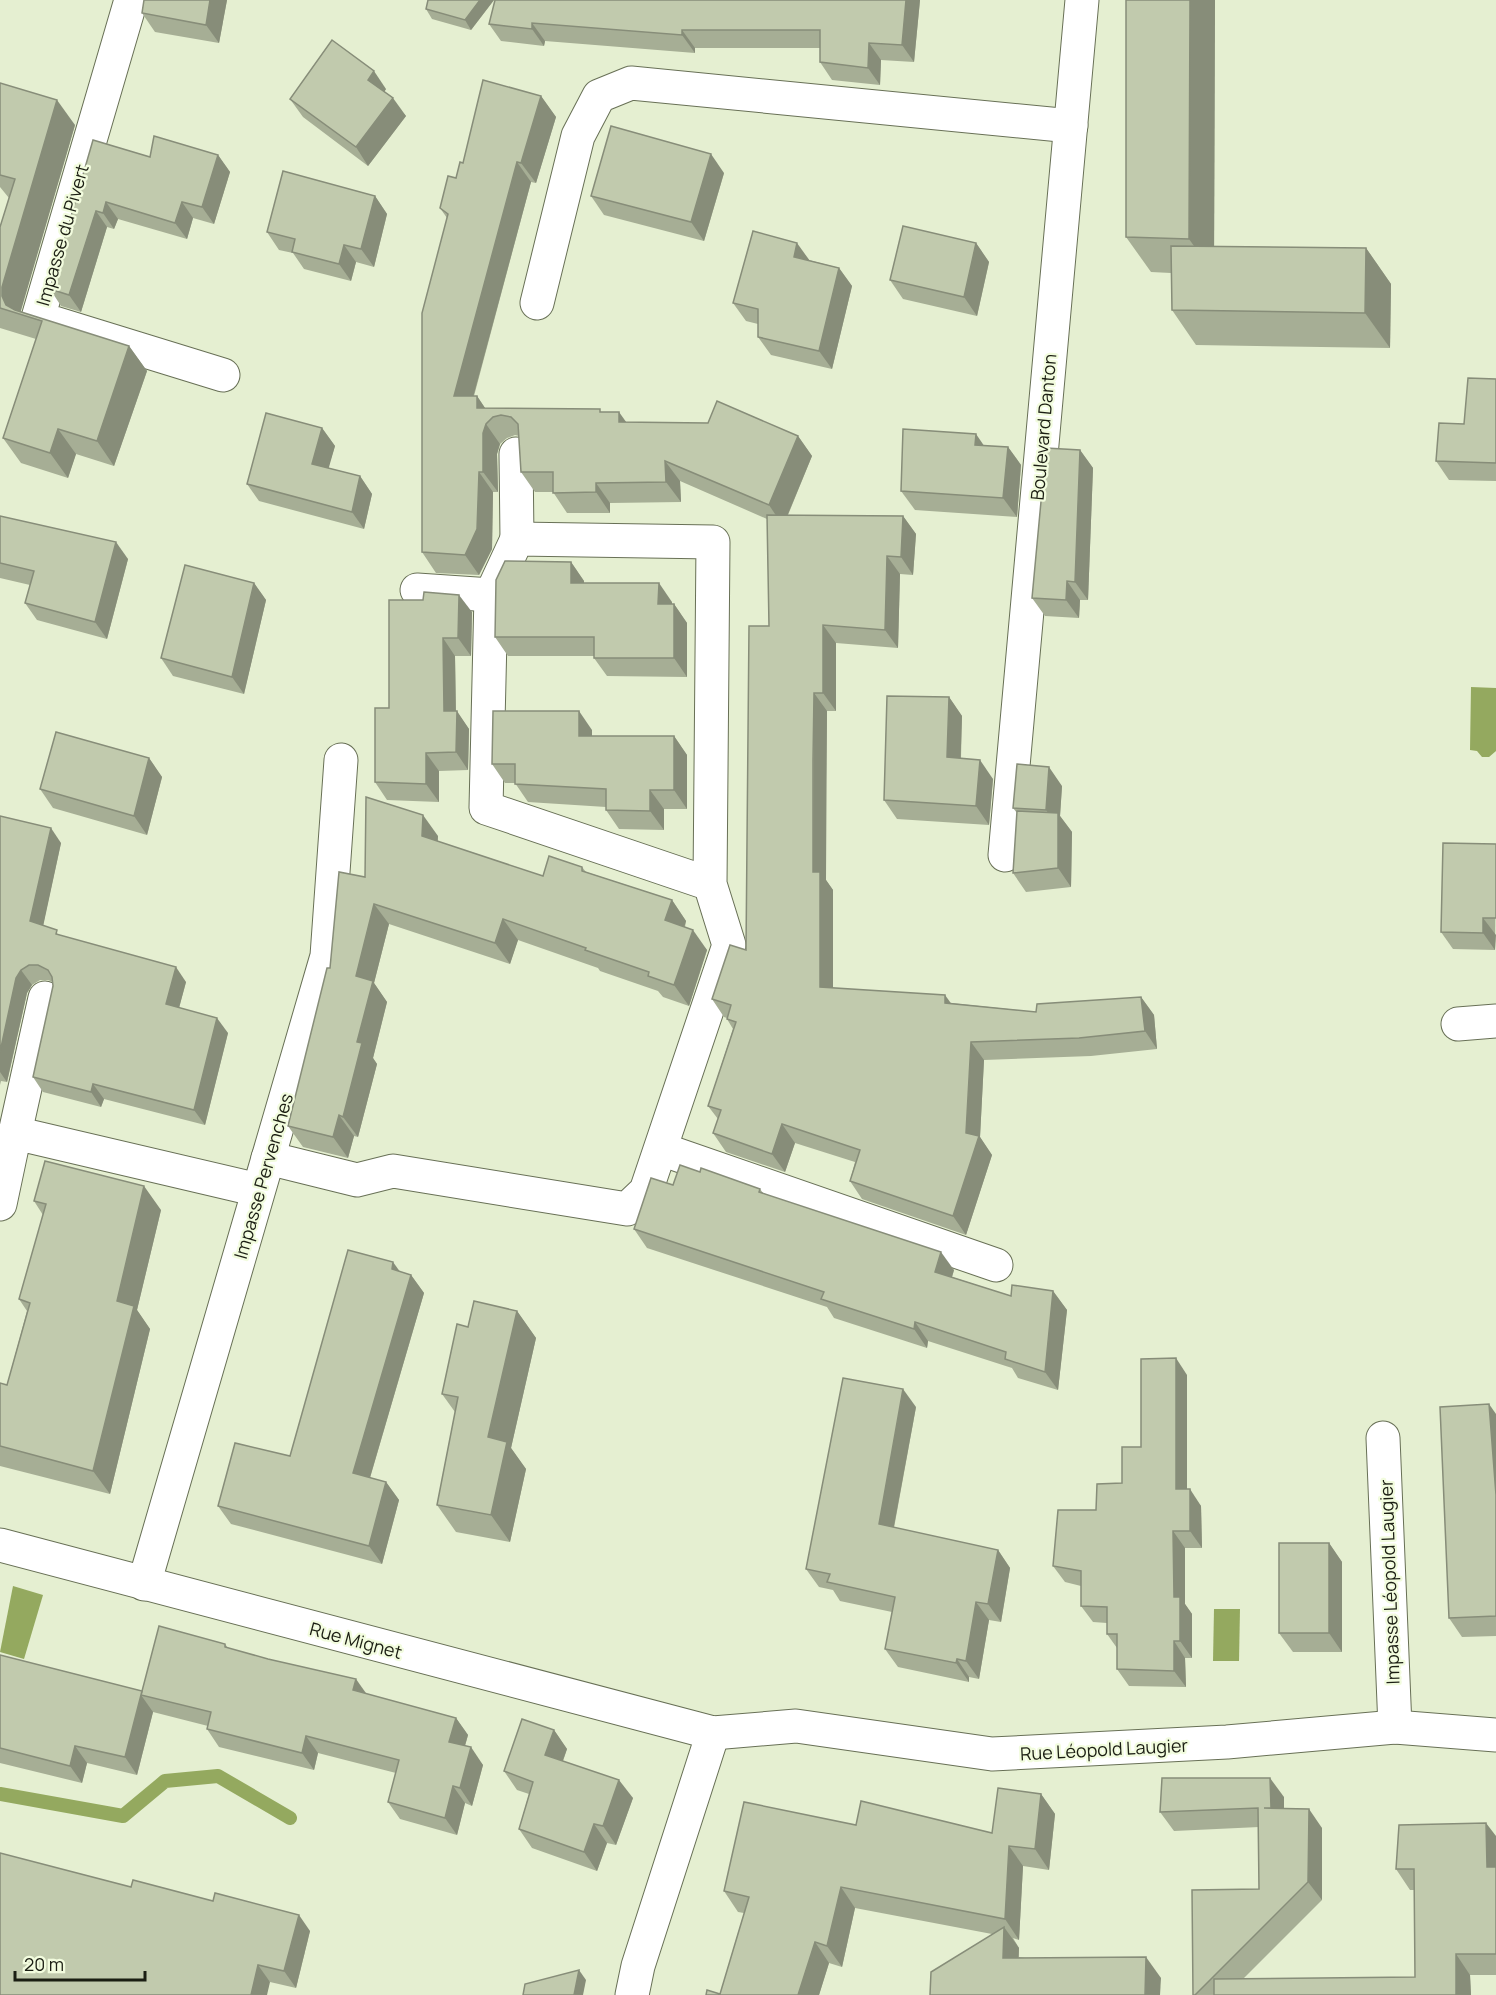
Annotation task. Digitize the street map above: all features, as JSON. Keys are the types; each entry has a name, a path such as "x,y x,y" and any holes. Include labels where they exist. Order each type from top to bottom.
{"street":[{"name":"Impasse du Pivert","path":"131,0 38,318 223,375"},
{"name":"Boulevard Danton","path":"1005,855 1082,0"},
{"path":"537,303 578,136 598,96 631,83 1071,126"},
{"path":"516,454 517,539 491,595 486,808 710,884"},
{"path":"268,1158 357,1180 393,1171 627,1209 646,1191 729,945 710,884 713,542 517,539"},
{"path":"417,590 491,595"},
{"name":"Impasse Pervenches","path":"144,1584 327,956 341,760"},
{"path":"0,1204 45,998"},
{"path":"1458,1024 1496,1021"},
{"path":"15,1133 258,1190"},
{"path":"660,1149 996,1265"},
{"name":"Impasse Léopold Laugier","path":"1383,1438 1395,1727"},
{"name":"Rue Mignet","path":"0,1545 713,1733"},
{"name":"Rue Léopold Laugier","path":"713,1733 796,1726 992,1754 1227,1742 1395,1727 1496,1735"},
{"path":"632,1995 638,1966 713,1733"}],"shaded area":[{"path":"1471,687 1496,688 1496,751 1489,757 1482,757 1477,751 1470,750"},
{"path":"13,1586 43,1595 24,1659 0,1652"},
{"path":"1214,1609 1240,1609 1239,1661 1213,1661"}],"building":[{"path":"144,0 210,0 206,25 142,13"},
{"path":"428,0 480,0 465,20 426,9"},
{"path":"495,0 906,0 902,45 869,43 868,68 820,62 820,30 682,30 682,35 532,23 532,29 489,24"},
{"path":"1126,0 1190,0 1189,239 1126,237"},
{"path":"332,40 374,71 368,80 393,98 356,147 290,99"},
{"path":"483,80 541,96 521,163 517,162 454,396 477,396 477,408 600,409 600,412 619,412 619,422 708,423 717,401 798,436 769,505 665,461 666,482 596,483 596,492 553,493 553,472 521,472 518,424 511,417 501,415 493,417 486,424 483,433 483,472 479,472 477,529 465,555 422,552 422,313 448,214 440,208 448,176 456,178 460,162 463,163"},
{"path":"0,83 57,100 2,287 2,296 6,305 15,310 129,346 97,441 58,429 50,453 3,438 42,321 0,308 0,227 15,179 0,175"},
{"path":"611,126 711,154 691,222 591,196"},
{"path":"154,136 218,155 202,207 182,202 175,223 106,202 103,213 96,211 69,295 50,289 93,140 150,157"},
{"path":"283,171 375,196 361,249 344,245 339,264 292,252 295,239 267,232"},
{"path":"903,226 976,243 964,297 890,280"},
{"path":"753,231 797,243 794,257 839,268 819,351 758,337 758,309 733,303"},
{"path":"1171,246 1366,248 1365,313 1172,310"},
{"path":"1468,378 1496,379 1496,463 1436,461 1439,423 1464,424"},
{"path":"266,413 322,428 312,464 360,476 352,512 247,484"},
{"path":"903,429 976,434 975,445 1008,447 1003,498 901,491"},
{"path":"1046,448 1080,450 1075,582 1067,581 1066,600 1032,598"},
{"path":"767,515 903,516 901,557 887,556 885,630 823,625 823,693 814,693 813,761 813,872 820,872 820,987 945,995 945,1003 1036,1012 1037,1004 1141,997 1145,1031 1079,1038 971,1042 966,1133 979,1136 953,1216 850,1181 860,1150 782,1124 772,1154 713,1133 721,1110 708,1106 736,1022 727,1019 731,1005 712,999 730,945 746,950 749,626 769,626"},
{"path":"0,516 116,542 95,622 25,603 34,571 0,563"},
{"path":"505,561 571,562 571,583 659,583 658,604 674,604 674,658 594,658 594,637 495,637 496,580"},
{"path":"185,565 254,583 232,677 161,658"},
{"path":"424,592 459,595 458,638 443,638 444,711 457,711 456,752 426,753 426,784 375,782 375,708 389,708 389,600 423,600"},
{"path":"887,696 949,697 947,757 980,760 976,806 884,800"},
{"path":"493,711 579,711 579,736 674,736 674,790 650,790 650,811 606,810 606,789 515,784 515,764 492,764"},
{"path":"56,732 149,758 134,816 40,789"},
{"path":"1017,764 1049,767 1046,810 1013,808"},
{"path":"366,797 423,815 422,836 543,876 549,856 582,867 582,871 672,900 665,920 693,930 674,985 648,976 649,972 503,919 495,943 374,904 356,976 373,981 357,1042 362,1043 343,1117 339,1115 333,1137 288,1126 327,968 330,968 339,872 365,877"},
{"path":"1017,811 1058,813 1058,868 1013,873"},
{"path":"0,816 51,828 30,921 57,930 56,934 176,967 166,1004 217,1018 194,1110 93,1084 91,1092 33,1077 53,986 48,970 38,965 29,965 21,970 16,978 0,1052"},
{"path":"1443,843 1496,844 1496,918 1483,918 1483,933 1441,932"},
{"path":"45,1161 144,1186 117,1301 134,1306 93,1471 0,1446 0,1383 7,1385 30,1303 19,1299 46,1204 34,1201"},
{"path":"680,1165 700,1172 701,1168 760,1189 759,1192 941,1252 935,1272 1011,1296 1012,1285 1053,1291 1045,1372 1005,1359 1006,1352 915,1322 914,1329 821,1299 824,1292 634,1229 651,1178 673,1185"},
{"path":"348,1250 393,1262 392,1269 411,1275 353,1473 386,1482 369,1546 218,1506 235,1443 290,1456"},
{"path":"474,1301 517,1311 488,1437 507,1442 491,1515 437,1505 458,1397 442,1394 457,1324 468,1327"},
{"path":"1176,1358 1176,1489 1190,1489 1190,1531 1173,1531 1174,1597 1180,1597 1180,1641 1174,1641 1174,1671 1117,1669 1117,1634 1107,1634 1107,1607 1081,1606 1081,1571 1053,1566 1058,1510 1096,1510 1097,1484 1122,1483 1122,1447 1141,1447 1141,1359"},
{"path":"843,1378 903,1389 879,1524 998,1550 988,1604 976,1602 966,1661 957,1659 956,1663 885,1649 895,1597 827,1582 830,1574 806,1569"},
{"path":"1489,1404 1496,1495 1496,1616 1449,1618 1440,1407"},
{"path":"1279,1543 1329,1543 1329,1633 1279,1633"},
{"path":"159,1626 225,1644 225,1647 268,1659 356,1679 353,1690 456,1718 449,1742 471,1747 460,1788 453,1786 445,1818 388,1802 399,1760 306,1736 302,1753 207,1729 211,1712 141,1695"},
{"path":"0,1655 142,1691 125,1757 75,1746 70,1766 0,1748"},
{"path":"522,1719 554,1730 545,1755 619,1780 603,1826 594,1824 584,1852 519,1829 533,1782 504,1771"},
{"path":"1162,1778 1270,1778 1271,1808 1264,1808 1309,1809 1308,1882 1195,1995 1193,1995 1192,1890 1259,1889 1258,1808 1160,1812"},
{"path":"998,1788 1041,1794 1035,1849 1009,1846 1005,1919 841,1887 827,1946 815,1942 798,1995 706,1995 707,1990 720,1994 749,1897 724,1891 744,1802 856,1825 861,1801 992,1833"},
{"path":"1486,1823 1487,1867 1496,1867 1496,1954 1456,1954 1456,1995 1214,1995 1214,1979 1415,1977 1414,1869 1396,1869 1399,1825"},
{"path":"0,1853 131,1887 133,1880 213,1901 215,1893 299,1915 284,1971 258,1965 251,1995 0,1995"},
{"path":"1004,1927 1003,1958 1146,1957 1145,1995 930,1995 931,1972"},
{"path":"579,1970 574,1995 523,1995 525,1984"}],"waterway":[{"path":"0,1794 123,1816 165,1781 218,1776 290,1818"}]}
